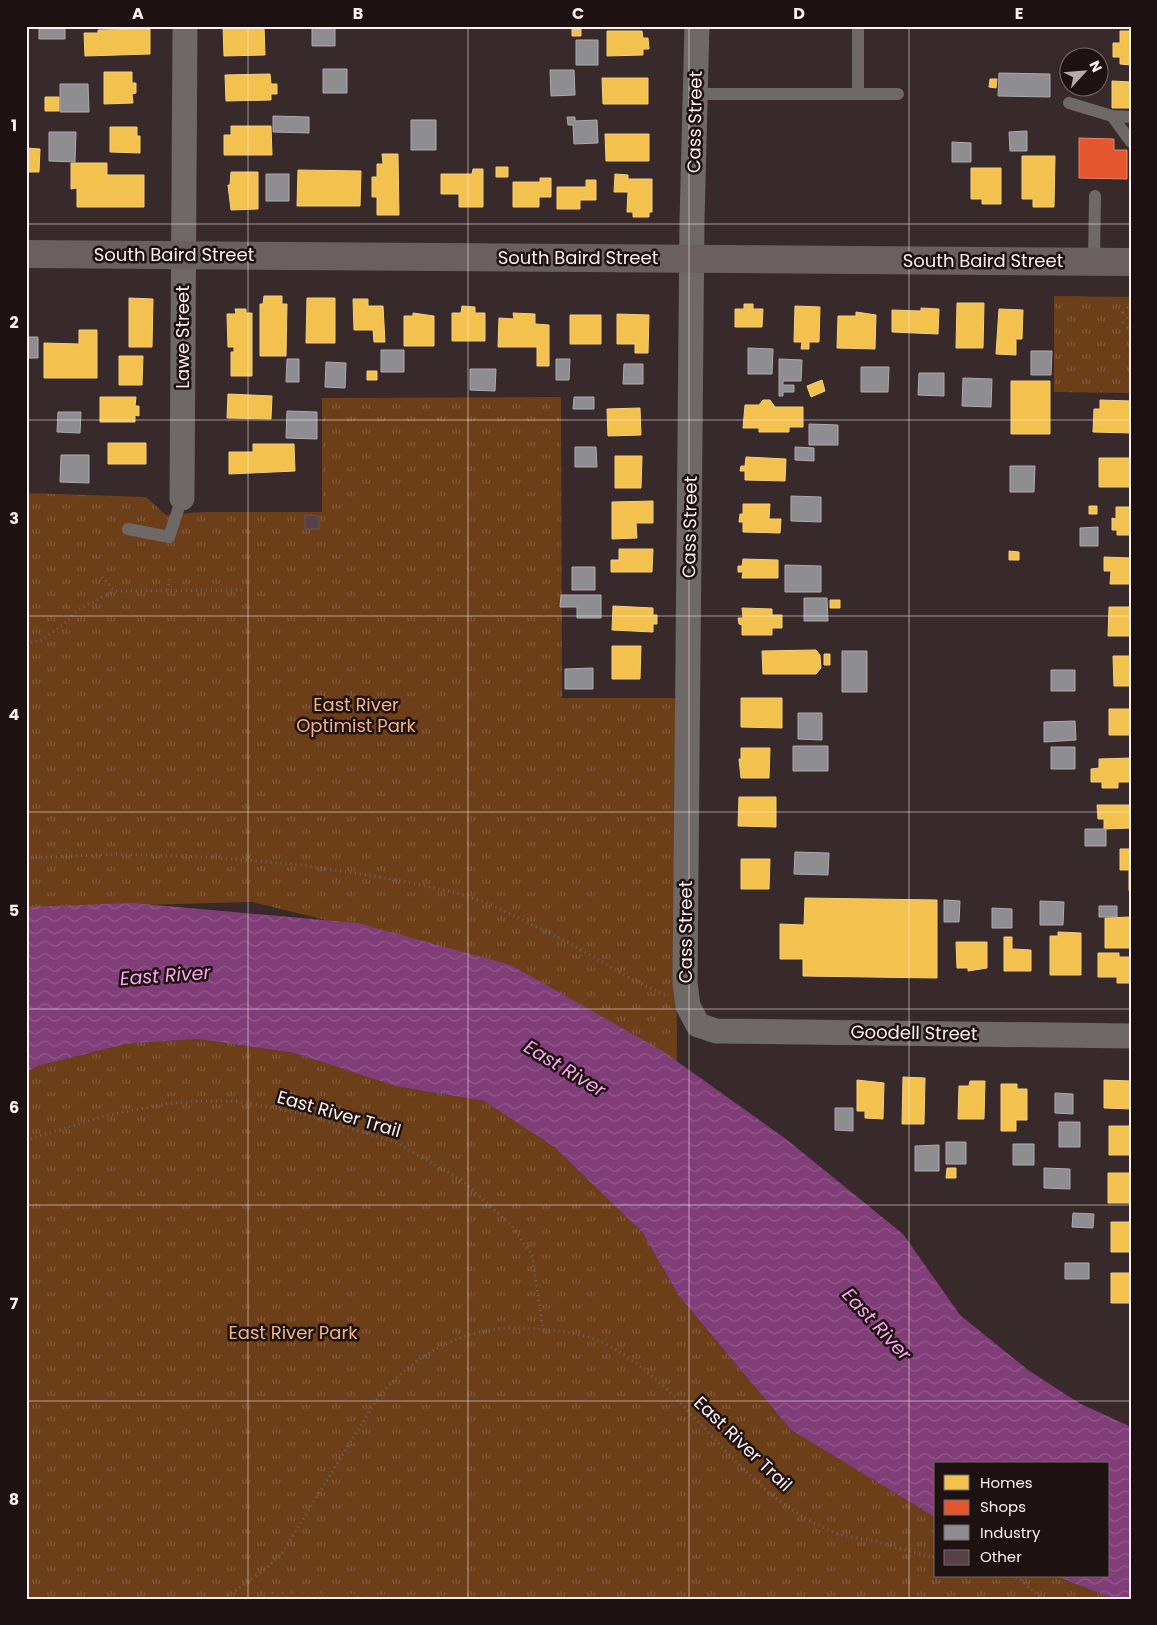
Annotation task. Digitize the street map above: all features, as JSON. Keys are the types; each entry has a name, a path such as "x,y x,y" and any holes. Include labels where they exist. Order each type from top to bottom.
{"street":[{"name":"Lawe Street","path":"182,498 185,26"},
{"name":"Cass Street","path":"697,26 692,259 686,996 688,1006 698,1025"},
{"name":"South Baird Street","path":"26,254 1131,262"},
{"name":"Goodell Street","path":"698,1025 716,1031 1131,1036"}],"lane":[{"path":"858,26 858,94"},
{"path":"697,94 898,94"},
{"path":"1069,103 1112,116 1131,117"},
{"path":"1112,116 1131,142"},
{"path":"1094,262 1095,196"},
{"path":"128,529 168,537 182,498"}],"path":[{"path":"102,577 115,591"},
{"path":"168,590 169,579"},
{"path":"26,644 42,640 63,625 79,609 115,591 244,590"},
{"path":"26,858 116,854 205,857 302,865 392,879 457,893 492,905 573,945 660,994 686,996"},
{"name":"East River Trail","path":"26,1140 105,1116 165,1104 200,1101 236,1102 304,1114 397,1143 463,1181 512,1226 532,1255 543,1330"},
{"name":"East River Trail","path":"223,1599 263,1571 282,1553 379,1396 428,1352 463,1336 501,1328 543,1330 588,1337 628,1358 666,1387 754,1479 802,1516 834,1533 934,1558"},
{"path":"1016,1578 1021,1580 1042,1599"}],"green space":[{"path":"1054,296 1131,297 1131,393 1054,392"},
{"path":"1127,305 1131,306 1131,338 1120,325 1119,311"},
{"name":"East River Optimist Park","path":"561,397 562,698 675,698 677,1061 511,965 252,902 26,908 26,493 146,497 166,515 204,512 322,512 322,398"},
{"name":"East River Park","path":"197,1039 294,1053 395,1086 484,1101 553,1146 642,1232 679,1296 791,1430 934,1517 934,1578 1061,1578 1114,1599 26,1599 26,1073 38,1066 126,1044"},
{"path":"269,1592 514,1598 525,1599 262,1599"}],"water":[{"name":"East River","path":"133,903 357,923 511,965 661,1050 786,1139 903,1234 960,1315 1028,1370 1079,1403 1131,1427 1131,1599 1114,1599 1061,1578 1110,1578 1110,1462 934,1462 934,1517 791,1430 679,1296 642,1232 553,1146 484,1101 395,1086 294,1053 197,1039 126,1044 38,1066 26,1073 26,907"}],"building: Homes":[{"path":"223,26 264,26 265,55 224,56"},
{"path":"572,28 581,28 581,36 572,36"},
{"path":"150,29 150,54 85,56 84,33 98,33 98,30"},
{"path":"607,31 642,31 643,38 648,38 649,49 643,49 643,55 607,56"},
{"path":"1120,31 1131,31 1131,65 1120,64 1120,57 1113,57 1113,43 1120,43"},
{"path":"104,72 132,72 132,83 136,83 136,93 132,94 133,103 104,104"},
{"path":"270,74 271,84 277,84 277,94 271,94 271,100 226,101 225,75"},
{"path":"602,78 648,78 648,104 603,104"},
{"path":"990,79 997,79 996,88 989,87"},
{"path":"1112,81 1131,82 1131,108 1112,108"},
{"path":"45,97 59,97 59,111 45,111"},
{"path":"231,126 271,126 272,155 224,155 224,135 231,135"},
{"path":"110,127 137,127 137,136 140,136 140,153 110,152"},
{"path":"605,134 649,134 649,161 606,161"},
{"path":"26,148 40,149 39,172 26,172"},
{"path":"382,154 398,154 399,215 377,215 377,197 372,197 372,177 377,177 377,164 383,164"},
{"path":"1022,156 1055,156 1054,207 1033,207 1033,199 1022,199"},
{"path":"71,163 107,163 107,175 144,175 144,207 77,207 77,188 71,189"},
{"path":"496,167 508,167 508,177 496,177"},
{"path":"971,168 1001,168 1001,204 982,204 982,199 971,199"},
{"path":"473,169 483,169 483,207 459,207 459,194 441,194 441,174 472,174"},
{"path":"298,170 361,171 360,206 297,206"},
{"path":"231,172 258,172 258,209 231,210 228,185 230,185"},
{"path":"615,174 628,175 628,179 652,179 652,212 649,212 649,217 633,217 633,212 627,212 628,192 614,192"},
{"path":"540,178 551,178 551,197 539,197 539,207 513,207 513,182 540,182"},
{"path":"586,180 596,180 596,200 580,200 580,209 557,209 557,187 586,187"},
{"path":"264,296 282,296 282,304 287,304 286,356 260,356 260,304 263,304"},
{"path":"129,298 153,299 152,347 129,347"},
{"path":"307,298 335,298 335,343 306,343"},
{"path":"353,299 368,299 368,306 383,306 385,342 374,342 373,330 354,330"},
{"path":"957,303 984,303 983,348 956,348"},
{"path":"744,304 753,304 753,309 763,309 762,327 735,327 735,309 744,309"},
{"path":"462,306 475,307 475,313 485,313 485,341 452,341 452,313 461,313"},
{"path":"795,306 820,307 819,342 809,342 809,349 801,349 802,342 794,342"},
{"path":"921,308 939,309 938,334 892,332 892,310 921,311"},
{"path":"235,309 246,309 246,313 252,313 252,376 231,376 231,352 234,352 234,347 228,347 227,314 236,314"},
{"path":"999,309 1023,310 1022,339 1016,339 1016,355 996,354"},
{"path":"856,312 876,315 875,349 837,348 838,316 856,316"},
{"path":"413,313 434,316 434,346 404,346 404,316 413,316"},
{"path":"513,313 535,314 535,324 549,325 549,366 537,366 537,347 498,347 499,318 514,319"},
{"path":"617,314 649,315 648,353 635,353 635,344 617,344"},
{"path":"570,315 601,315 601,344 570,344"},
{"path":"79,330 97,330 97,378 44,378 44,343 79,344"},
{"path":"119,356 143,356 142,385 119,385"},
{"path":"367,371 377,371 377,380 367,380"},
{"path":"822,380 825,391 811,397 807,386"},
{"path":"1011,381 1050,381 1050,434 1011,434"},
{"path":"228,394 272,396 271,419 227,418"},
{"path":"100,397 136,397 135,406 139,406 139,416 135,415 135,422 100,422"},
{"path":"763,400 770,400 775,407 803,407 803,427 789,427 789,432 759,432 759,428 743,428 745,405 759,405"},
{"path":"1100,400 1131,401 1131,433 1093,432 1094,409 1100,409"},
{"path":"640,408 641,435 608,436 607,409"},
{"path":"108,443 146,443 146,464 108,464"},
{"path":"253,444 294,444 295,471 229,474 229,452 253,452"},
{"path":"615,456 642,456 641,488 615,488"},
{"path":"746,457 786,459 785,481 745,480 745,471 740,471 741,466 745,466"},
{"path":"1099,458 1131,458 1131,487 1099,487"},
{"path":"653,501 653,523 636,523 637,538 612,539 612,502"},
{"path":"743,504 770,504 769,519 781,519 780,533 743,532 743,522 739,522 740,514 743,514"},
{"path":"1089,506 1097,506 1097,514 1089,514"},
{"path":"1116,507 1131,507 1131,535 1117,535 1117,530 1112,530 1112,518 1116,519"},
{"path":"619,549 653,549 652,572 611,572 611,560 619,560"},
{"path":"1009,551 1019,552 1019,560 1009,560"},
{"path":"1104,557 1131,558 1131,584 1110,584 1111,571 1104,571"},
{"path":"743,559 778,560 778,578 742,578 743,572 738,572 738,566 742,566"},
{"path":"830,600 840,600 840,608 830,608"},
{"path":"613,606 653,608 653,615 657,615 657,624 653,624 653,632 612,630"},
{"path":"1109,607 1131,607 1131,636 1108,636"},
{"path":"742,608 772,609 772,615 782,615 782,628 772,628 772,635 742,635 742,625 739,624 738,618 743,618"},
{"path":"612,646 641,646 640,679 612,679"},
{"path":"816,650 820,655 821,668 816,674 763,674 762,651"},
{"path":"824,654 830,654 830,665 824,665"},
{"path":"1113,656 1131,656 1131,686 1114,686"},
{"path":"741,698 782,698 782,728 741,727"},
{"path":"1109,709 1131,709 1131,735 1109,735"},
{"path":"741,748 770,748 769,778 741,778 739,759 741,759"},
{"path":"1131,758 1131,782 1118,782 1118,788 1102,788 1102,782 1091,782 1091,769 1099,768 1099,759"},
{"path":"739,797 776,797 776,827 738,826"},
{"path":"1097,805 1131,805 1131,828 1104,829 1104,819 1098,819"},
{"path":"1120,849 1131,849 1131,891 1129,891 1129,870 1120,870"},
{"path":"741,859 770,859 769,889 741,889"},
{"path":"805,898 937,900 937,978 803,976 803,959 780,959 780,924 804,925"},
{"path":"1131,917 1131,948 1105,948 1105,918"},
{"path":"1058,932 1081,933 1081,975 1050,975 1050,936 1058,936"},
{"path":"1004,937 1012,937 1012,949 1031,950 1031,971 1004,971"},
{"path":"956,942 987,942 987,968 968,971 968,968 957,968"},
{"path":"1098,953 1119,953 1119,957 1131,957 1131,983 1117,983 1117,977 1098,977"},
{"path":"903,1077 925,1078 924,1124 902,1124"},
{"path":"857,1080 884,1083 883,1119 865,1118 865,1111 857,1111"},
{"path":"1104,1080 1131,1081 1131,1109 1104,1108"},
{"path":"970,1081 985,1081 984,1119 958,1119 959,1086 969,1086"},
{"path":"1001,1084 1017,1084 1017,1089 1027,1089 1027,1120 1016,1120 1016,1131 1001,1131"},
{"path":"1109,1126 1131,1126 1131,1155 1109,1155"},
{"path":"947,1168 956,1168 956,1178 946,1178"},
{"path":"1108,1173 1131,1173 1131,1203 1108,1203"},
{"path":"1111,1222 1131,1222 1131,1252 1111,1252"},
{"path":"1111,1273 1131,1273 1131,1303 1111,1303"}],"building: Shops":[{"path":"1079,138 1114,139 1114,150 1127,150 1127,179 1079,178"}],"building: Industry":[{"path":"39,26 65,26 65,39 39,39"},
{"path":"312,26 335,26 335,46 312,46"},
{"path":"576,40 598,40 598,65 576,65"},
{"path":"323,69 347,69 347,93 323,93"},
{"path":"550,70 574,70 575,95 551,96"},
{"path":"999,73 1050,74 1050,97 998,96"},
{"path":"60,84 88,84 89,112 60,112"},
{"path":"273,116 309,117 309,133 273,132"},
{"path":"567,117 575,117 575,121 597,120 598,143 574,144 573,125 568,125"},
{"path":"411,120 436,120 436,150 411,150"},
{"path":"1027,131 1027,151 1010,151 1009,132"},
{"path":"49,132 76,132 75,162 49,161"},
{"path":"952,142 971,143 971,162 952,162"},
{"path":"266,174 289,174 289,201 266,201"},
{"path":"26,337 38,337 38,358 26,358"},
{"path":"748,348 773,349 772,374 748,374"},
{"path":"381,350 404,350 404,372 381,372"},
{"path":"1031,351 1052,351 1051,375 1031,375"},
{"path":"287,359 299,359 299,382 286,382"},
{"path":"556,359 570,359 569,380 556,380"},
{"path":"779,359 802,360 801,381 783,381 783,385 794,385 794,392 783,392 783,396 779,396"},
{"path":"326,362 346,363 345,388 325,387"},
{"path":"624,364 643,364 643,384 623,384"},
{"path":"861,367 889,367 888,392 861,392"},
{"path":"470,369 496,369 495,391 470,390"},
{"path":"919,373 944,373 944,396 918,395"},
{"path":"963,378 992,379 991,407 962,406"},
{"path":"574,397 594,397 594,409 573,409"},
{"path":"287,411 317,412 317,439 286,438"},
{"path":"58,412 81,412 80,433 57,432"},
{"path":"809,424 838,425 838,445 809,445"},
{"path":"575,447 596,447 597,467 575,467"},
{"path":"795,447 814,448 814,461 795,460"},
{"path":"61,455 89,455 89,483 60,482"},
{"path":"1010,466 1035,466 1034,492 1010,492"},
{"path":"791,496 821,497 821,522 791,521"},
{"path":"1098,527 1098,546 1080,546 1080,528"},
{"path":"785,565 821,566 821,592 785,592"},
{"path":"572,567 595,567 595,590 572,590"},
{"path":"561,595 601,595 601,618 577,618 577,607 560,607"},
{"path":"804,598 827,598 828,621 804,621"},
{"path":"842,651 867,651 867,692 842,692"},
{"path":"593,668 593,689 565,689 565,669"},
{"path":"1051,670 1075,670 1075,691 1051,691"},
{"path":"798,713 822,713 822,740 798,739"},
{"path":"1075,721 1076,740 1044,742 1044,722"},
{"path":"793,746 828,746 828,771 793,771"},
{"path":"1051,747 1075,747 1075,769 1051,769"},
{"path":"1085,829 1106,829 1106,846 1085,846"},
{"path":"795,852 829,853 828,875 794,874"},
{"path":"944,900 960,901 959,922 944,922"},
{"path":"1040,901 1064,902 1063,925 1040,925"},
{"path":"1099,906 1117,906 1117,917 1099,917"},
{"path":"992,908 1012,909 1012,928 992,928"},
{"path":"1055,1093 1073,1094 1073,1114 1055,1113"},
{"path":"835,1108 853,1108 853,1131 835,1130"},
{"path":"1059,1122 1080,1122 1080,1147 1059,1147"},
{"path":"946,1142 966,1142 966,1164 946,1164"},
{"path":"1013,1144 1034,1144 1034,1165 1013,1165"},
{"path":"939,1145 939,1171 915,1171 915,1146"},
{"path":"1044,1168 1070,1169 1070,1189 1044,1188"},
{"path":"1073,1213 1094,1214 1093,1228 1072,1227"},
{"path":"1065,1263 1089,1263 1089,1279 1065,1279"}],"building: Other":[{"path":"305,515 319,516 319,529 305,529"}]}
